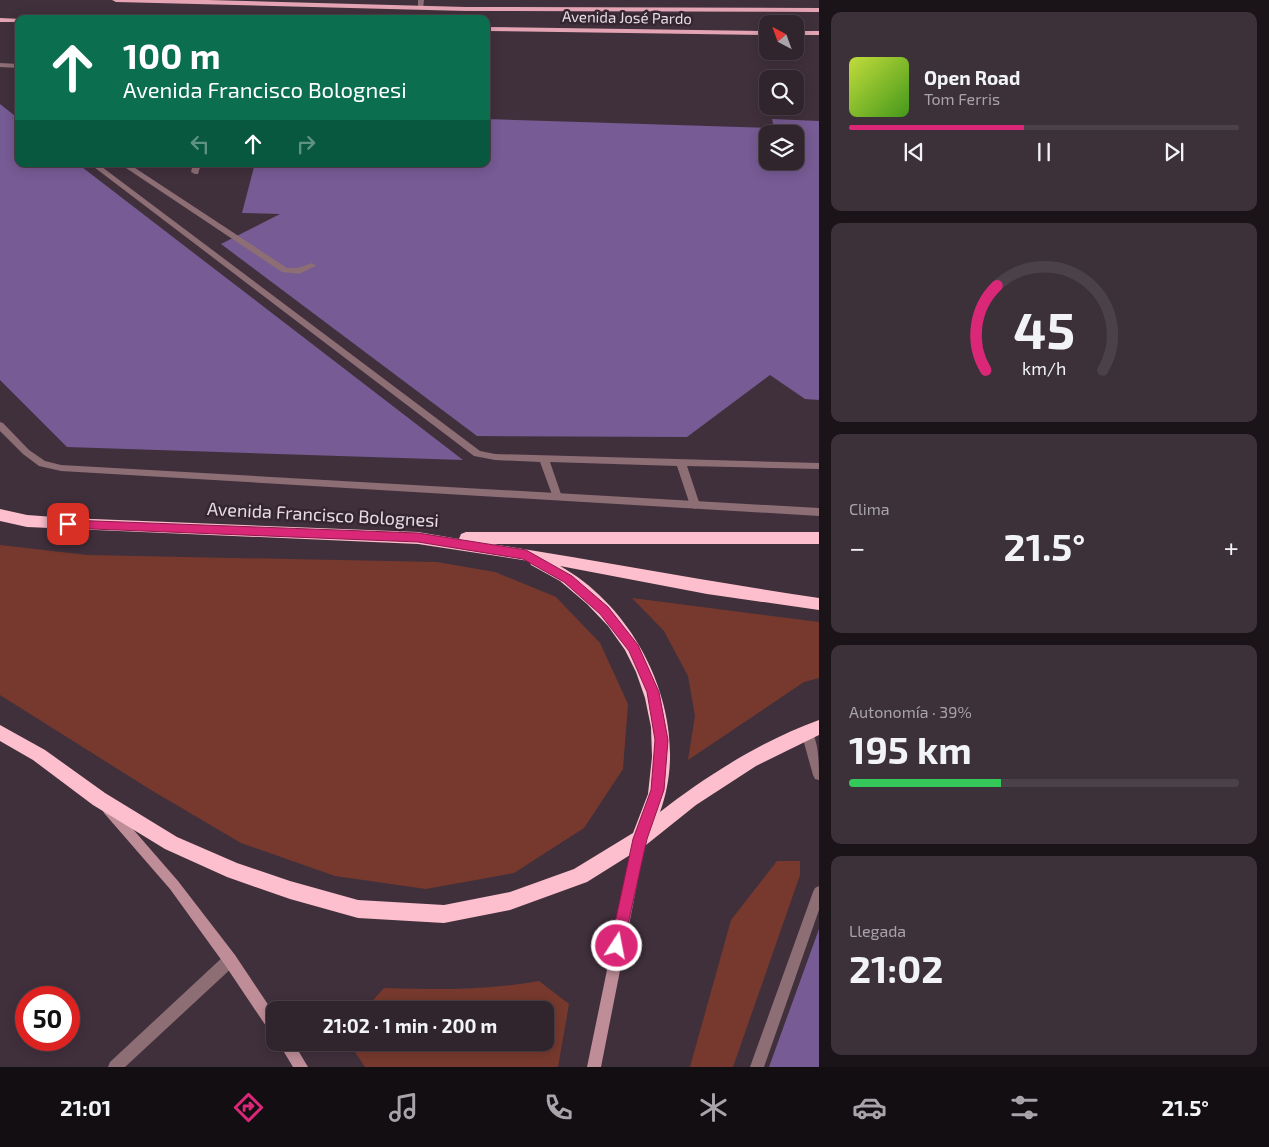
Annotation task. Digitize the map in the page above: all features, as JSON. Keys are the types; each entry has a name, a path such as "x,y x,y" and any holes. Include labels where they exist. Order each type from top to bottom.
{"highway":[{"name":"Avenida Francisco Bolognesi","path":"0,515 27,521 68,524 418,538 526,555 707,588 819,604"},
{"path":"418,538 819,538"},
{"path":"526,555 568,579 604,610 634,648 653,692 662,740 657,790 640,839"},
{"path":"0,732 39,755 99,799 172,842 234,871 290,890 358,909 444,914 510,901 580,876 640,839 690,799 735,770 813,730"}],"main road":[{"name":"Avenida José Pardo","path":"116,0 819,10"},
{"path":"0,20 15,20"},
{"name":"Avenida José Pardo","path":"490,29 759,32"},
{"path":"804,33 819,33"},
{"path":"99,799 174,885 230,960 266,1014"},
{"path":"594,1067 640,839"},
{"path":"291,1051 301,1067"}],"street":[{"path":"0,65 15,66"},
{"path":"98,167 477,454 495,457 544,459 819,466"},
{"path":"129,167 284,270 298,271 312,266"},
{"path":"0,425 26,452 42,464 62,468 819,512"},
{"path":"544,459 557,497"},
{"path":"681,462 695,505"},
{"path":"813,730 819,775"},
{"path":"757,1067 819,892"},
{"path":"115,1067 230,960"}],"shaded area":[{"path":"0,545 87,555 437,562 495,572 556,597 600,643 628,704 623,769 584,828 514,873 426,889 335,876 241,843 151,790 0,695"},
{"path":"632,598 819,622 819,678 804,682 688,760 695,716 688,676 664,631"},
{"path":"777,861 800,861 800,875 733,1067 690,1067 731,920"},
{"path":"539,981 569,1004 558,1067 365,1067 354,1051 554,1051 554,1001 372,1001 384,988 462,989"}],"building":[{"path":"0,104 15,116 15,167 82,167 463,460 67,447 0,380"},
{"path":"490,119 759,128 759,170 804,170 804,125 773,125 772,119 819,121 819,400 805,399 770,375 687,437 477,436 221,244 280,214 242,213 254,167 490,167"},
{"path":"819,929 819,1067 769,1067"}],"route":[{"path":"68,524 418,538 526,555 568,579 604,610 634,648 653,692 662,740 657,790 640,839 617,946"}]}
